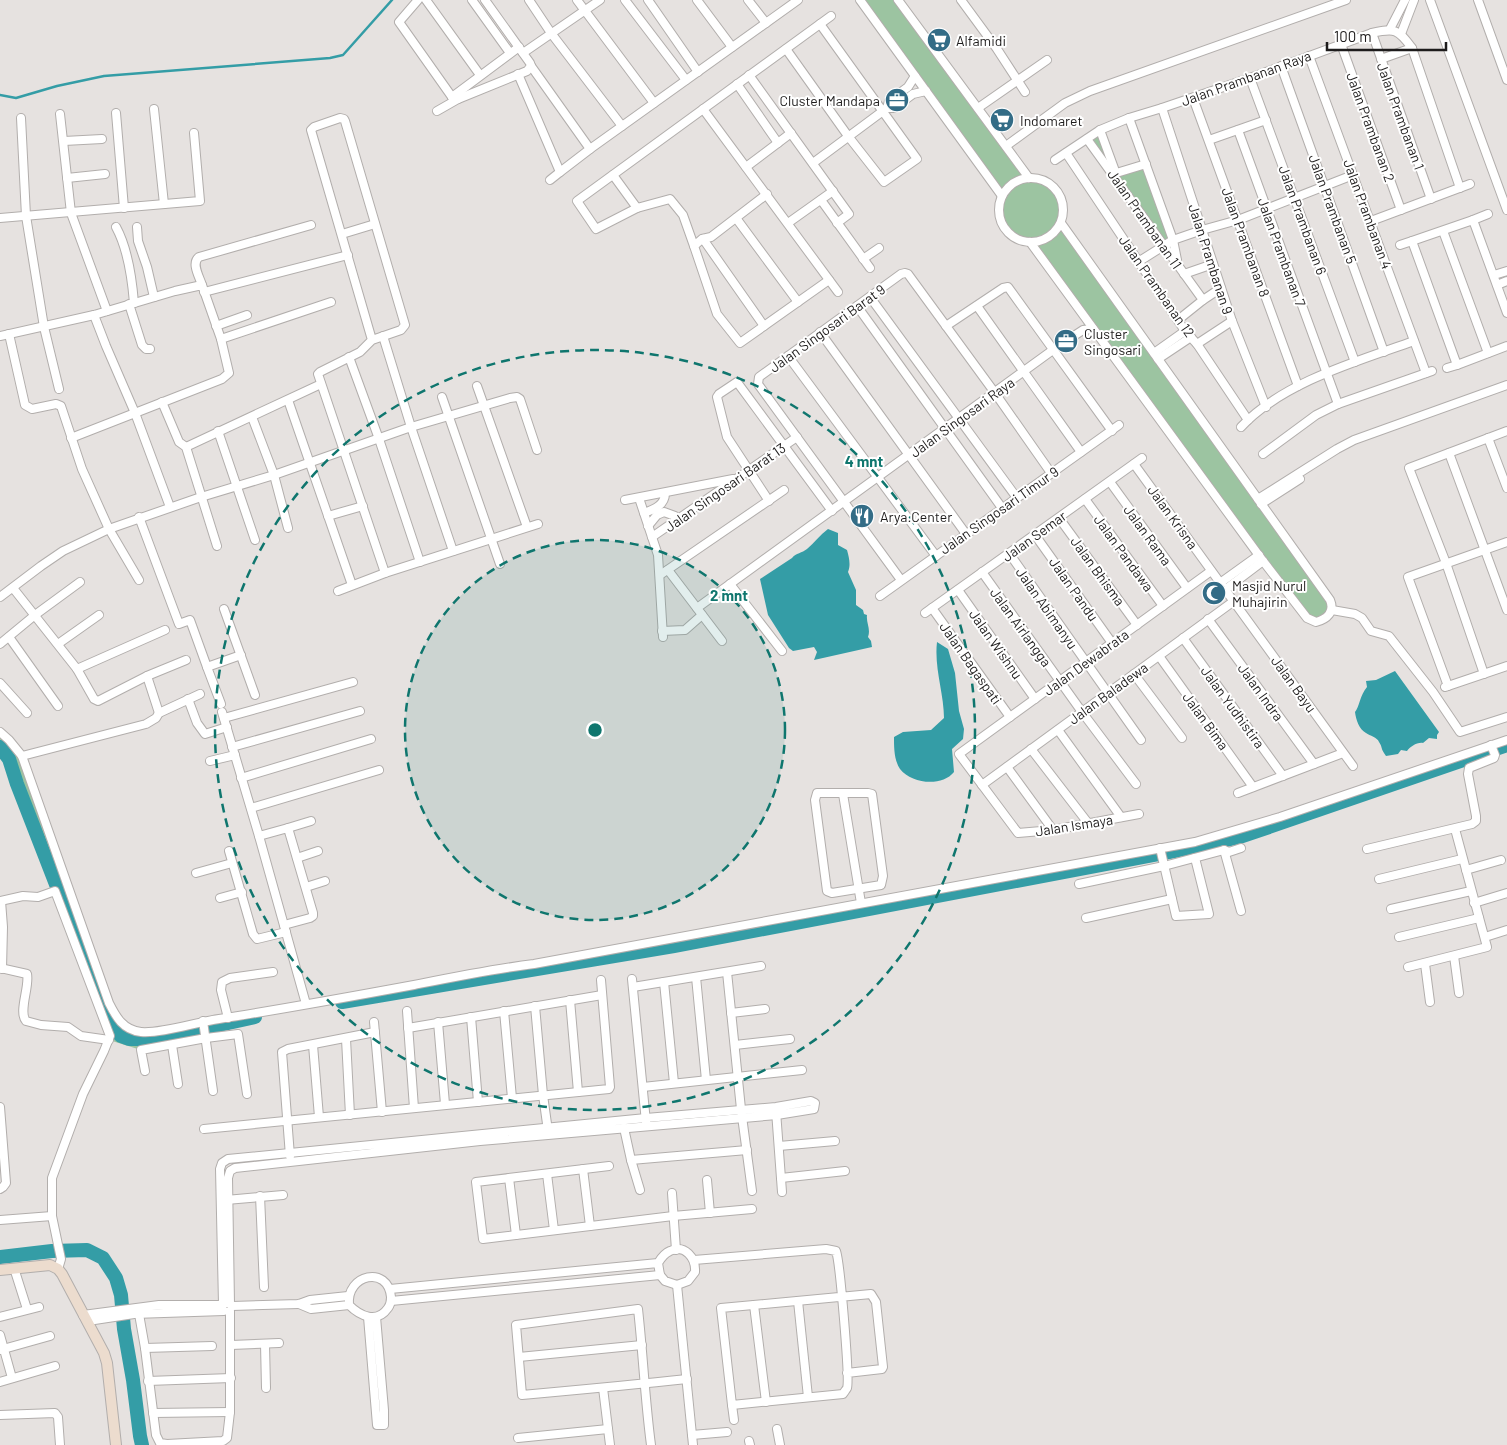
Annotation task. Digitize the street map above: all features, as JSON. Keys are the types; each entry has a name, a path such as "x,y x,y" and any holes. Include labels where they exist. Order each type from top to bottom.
{"street":[{"path":"418,0 399,22 455,98"},
{"path":"426,0 480,75"},
{"path":"472,0 510,53"},
{"path":"485,0 590,149"},
{"path":"528,0 622,126"},
{"path":"577,0 654,103"},
{"path":"437,111 510,53 521,50 551,33 600,0"},
{"path":"625,0 686,80"},
{"path":"648,0 698,72"},
{"path":"698,0 732,47"},
{"path":"748,0 766,23"},
{"path":"550,180 590,149 798,0"},
{"path":"860,0 1002,196"},
{"path":"898,0 1029,178"},
{"path":"961,0 1025,92"},
{"path":"1006,146 1065,104 1090,90 1346,0"},
{"path":"1406,0 1390,29 1401,34 1412,48 1460,188"},
{"path":"1401,34 1414,0"},
{"path":"1430,0 1507,210"},
{"path":"1478,0 1507,80"},
{"path":"829,280 740,343 717,314 683,215 670,199 637,208 596,229 577,201 831,16"},
{"path":"786,49 848,136 884,182 918,158 820,24"},
{"name":"Jalan Prambanan Raya","path":"1055,160 1100,130 1129,118 1193,98 1372,33 1390,29"},
{"name":"Jalan Prambanan 1","path":"1372,33 1431,199"},
{"name":"Jalan Prambanan 2","path":"1341,44 1401,210"},
{"path":"1381,59 1412,48"},
{"name":"Jalan Prambanan 4","path":"1310,56 1414,341 1429,372 1338,404"},
{"path":"978,108 1047,60"},
{"path":"455,98 518,74 531,66"},
{"name":"Jalan Prambanan 5","path":"1281,66 1384,352"},
{"path":"518,74 560,172"},
{"path":"750,75 849,214 837,223"},
{"path":"812,163 884,110 890,101 908,88 915,76"},
{"name":"Jalan Prambanan 6","path":"1250,78 1355,362"},
{"path":"737,84 778,142"},
{"path":"908,88 914,94"},
{"path":"884,110 894,108 914,94 926,91"},
{"name":"Jalan Prambanan 8","path":"1193,98 1298,386"},
{"name":"Jalan Prambanan 9","path":"1162,108 1232,321 1266,407"},
{"path":"154,109 164,204"},
{"path":"703,109 838,292"},
{"path":"116,113 124,208"},
{"path":"60,114 71,212 106,311"},
{"path":"21,118 26,216 44,327 59,389"},
{"path":"372,340 311,130 340,118 344,118 345,121 405,325 401,330 372,340 365,349 319,372 321,384 385,573"},
{"path":"1129,118 1173,240 1177,263"},
{"path":"1209,140 1266,120"},
{"path":"1100,130 1114,173 1146,164"},
{"name":"Jalan Prambanan 7","path":"1238,130 1338,404"},
{"path":"0,218 200,201 194,133"},
{"path":"746,167 791,133"},
{"path":"64,141 102,138"},
{"name":"Jalan Prambanan 11","path":"1087,139 1114,173 1203,300"},
{"name":"Jalan Prambanan 12","path":"1066,153 1138,262 1197,344 1248,420"},
{"path":"67,178 106,174"},
{"path":"613,174 637,208"},
{"path":"1138,262 1173,240 1238,220 1353,175"},
{"path":"1029,178 1041,179 1056,189 1062,200 1064,212 1057,229 1048,238 1030,242 1012,236 1004,227 999,208 1002,196 1012,184 1029,178"},
{"path":"1371,222 1470,184"},
{"path":"788,223 833,191"},
{"path":"694,246 703,239 711,237 767,194"},
{"path":"820,200 870,268"},
{"path":"1400,245 1488,214"},
{"path":"736,218 798,302"},
{"path":"1473,220 1507,313"},
{"path":"1030,242 1308,620 1316,622 1323,620 1332,610 1330,600 1060,223"},
{"path":"342,234 375,224"},
{"path":"72,438 228,375 221,339 195,264 196,260 200,256 311,225"},
{"path":"116,227 129,271 131,303 142,345 150,349"},
{"path":"137,227 138,241 147,267 154,297"},
{"path":"1443,230 1488,353"},
{"path":"703,239 764,326"},
{"path":"1412,241 1457,365"},
{"path":"863,259 879,248"},
{"path":"0,336 94,315 154,297 203,289 348,254"},
{"path":"1184,274 1213,264"},
{"path":"1494,275 1507,271"},
{"name":"Jalan Singosari Barat 9","path":"797,437 758,384 759,377 901,274 908,274 946,326"},
{"path":"1497,285 1507,281"},
{"path":"1052,473 946,326 1006,287 1010,289 1055,349 1112,431"},
{"path":"1178,320 1221,288"},
{"path":"870,297 1017,498"},
{"path":"221,339 331,302"},
{"path":"857,306 1002,508"},
{"path":"977,306 1081,452"},
{"path":"94,315 135,413 170,507"},
{"path":"216,326 247,315"},
{"path":"1055,349 1082,329 1086,320"},
{"path":"1197,344 1232,321"},
{"path":"1082,329 1093,329"},
{"path":"820,332 966,534"},
{"path":"9,334 25,405 32,409 56,404 60,405 82,469 109,529 138,580"},
{"path":"1156,356 1188,334"},
{"path":"383,336 411,428 453,551"},
{"path":"1241,427 1266,407 1298,386 1355,362 1414,341"},
{"path":"1447,368 1507,346"},
{"name":"Jalan Singosari Raya","path":"697,608 1055,349"},
{"path":"788,356 936,556"},
{"path":"349,357 379,439 420,562"},
{"path":"769,500 727,437 718,402 719,394 737,382 832,511"},
{"path":"186,447 321,384"},
{"path":"1259,502 1354,440 1507,385"},
{"path":"477,386 527,527"},
{"path":"1259,502 1356,443 1507,389"},
{"path":"442,397 500,564"},
{"path":"0,597 63,551 139,517 236,485 274,475 411,428 514,397 518,398 537,450"},
{"path":"288,400 352,585"},
{"path":"162,402 179,442 186,447 218,546"},
{"path":"1262,454 1316,415 1338,404"},
{"path":"252,417 274,475 288,528"},
{"name":"Jalan Singosari Timur 9","path":"880,596 1119,425"},
{"path":"218,431 255,540"},
{"path":"1484,674 1446,564 1409,468 1507,431"},
{"path":"797,437 901,580"},
{"name":"Jalan Singosari Barat 13","path":"652,537 797,437"},
{"path":"1488,438 1507,488"},
{"path":"1450,453 1507,610"},
{"name":"Jalan Semar","path":"929,611 1142,458"},
{"name":"Jalan Krisna","path":"1134,464 1223,586"},
{"path":"625,500 738,478"},
{"name":"Jalan Rama","path":"1110,482 1187,588"},
{"path":"704,485 703,492 709,498"},
{"path":"660,575 784,490"},
{"path":"644,514 661,504 665,499 665,492"},
{"path":"639,498 658,555 663,634 685,630 702,615"},
{"name":"Jalan Pandawa","path":"1085,499 1163,606"},
{"path":"328,516 363,506"},
{"path":"648,526 657,515 664,512 676,516 677,520"},
{"path":"139,517 180,624 190,620 208,667 251,808 306,1004"},
{"name":"Jalan Bhisma","path":"1059,518 1137,625"},
{"path":"338,591 385,573 538,524"},
{"name":"Jalan Pandu","path":"1035,535 1112,643"},
{"path":"1507,542 1408,577 1446,687 1507,666"},
{"name":"Jalan Abimanyu","path":"1009,553 1141,740"},
{"path":"1223,586 1261,558"},
{"path":"668,570 722,642"},
{"name":"Jalan Dewabrata","path":"960,752 1211,571"},
{"name":"Jalan Airlangga","path":"982,572 1136,784"},
{"path":"0,644 80,582"},
{"path":"730,584 782,651"},
{"name":"Jalan Bayu","path":"1223,586 1353,766"},
{"path":"13,588 58,644 97,701 147,676 186,660"},
{"name":"Jalan Wishnu","path":"958,590 1035,699"},
{"name":"Jalan Baladewa","path":"982,785 1234,601"},
{"path":"224,609 255,695"},
{"path":"1332,610 1355,614 1362,618 1371,631 1390,636 1460,732 1507,717"},
{"name":"Jalan Bagaspati","path":"929,611 1010,717"},
{"path":"58,644 99,614"},
{"name":"Jalan Indra","path":"1208,620 1314,764"},
{"path":"76,669 165,630"},
{"path":"9,637 58,706"},
{"name":"Jalan Yudhistira","path":"1183,638 1283,776"},
{"path":"208,667 241,655"},
{"name":"Jalan Bima","path":"1159,656 1253,787"},
{"path":"1134,674 1182,738"},
{"path":"147,676 160,713"},
{"path":"222,711 353,682"},
{"path":"0,683 27,713"},
{"path":"22,756 146,724 160,713 200,694"},
{"path":"188,700 197,723 205,734 227,727"},
{"path":"210,761 234,751 360,712"},
{"path":"1058,730 1121,817"},
{"path":"0,732 22,756 108,1031 109,1040 83,1094 52,1178 52,1216 60,1245 60,1264 104,1353 107,1363 116,1445"},
{"path":"242,778 371,740"},
{"path":"62,888 109,1003 119,1022 126,1028 140,1032 154,1032 861,903 1160,851 1245,828 1507,740"},
{"path":"1367,848 1472,824 1476,820 1476,816 1468,774 1469,768 1489,760 1495,755 1491,745"},
{"path":"1032,749 1088,823"},
{"name":"Jalan Ismaya","path":"960,752 960,756 1018,833 1054,830 1139,814"},
{"path":"1238,793 1344,753"},
{"path":"1007,766 1054,830"},
{"path":"251,808 379,770"},
{"path":"817,793 868,793 872,796 882,882 879,886 859,889 827,891 815,796 817,793"},
{"path":"844,794 861,903"},
{"path":"259,836 311,821"},
{"path":"229,851 253,934 257,939 313,916 288,828"},
{"path":"1408,967 1486,948 1455,829"},
{"path":"1079,884 1164,866 1224,850 1229,852 1241,848"},
{"path":"1224,850 1241,911"},
{"path":"297,858 318,851"},
{"path":"1160,851 1176,916 1209,914 1195,858"},
{"path":"1378,879 1462,859"},
{"path":"1466,870 1501,860"},
{"path":"196,873 232,863"},
{"path":"306,887 325,881"},
{"path":"62,888 38,897 23,896 0,901 3,927 1,968 23,972 28,975 24,1020 41,1025 68,1026 82,1036 109,1040"},
{"path":"1391,909 1471,891"},
{"path":"220,898 242,892"},
{"path":"1474,903 1507,893"},
{"path":"1086,918 1172,899"},
{"path":"1399,938 1479,918"},
{"path":"1484,937 1507,930"},
{"path":"1454,956 1459,994"},
{"path":"1424,964 1430,1002"},
{"path":"646,1122 633,983 664,982 761,966"},
{"path":"228,1018 222,982 230,978 273,972"},
{"path":"727,972 752,1191"},
{"path":"696,977 706,1080"},
{"path":"204,1129 605,1090 610,1088 601,980"},
{"path":"664,982 674,1084"},
{"path":"408,1028 602,995"},
{"path":"570,1000 578,1092"},
{"path":"536,1006 543,1095 548,1131"},
{"path":"732,1013 765,1009"},
{"path":"406,1012 414,1108"},
{"path":"504,1012 512,1098"},
{"path":"471,1017 478,1102"},
{"path":"374,1022 382,1112"},
{"path":"438,1022 446,1104"},
{"path":"204,1023 213,1091"},
{"path":"290,1162 281,1054 288,1049 375,1032"},
{"path":"145,1071 141,1050 238,1034 247,1094"},
{"path":"346,1038 350,1115"},
{"path":"735,1045 790,1039"},
{"path":"172,1045 178,1084"},
{"path":"312,1045 320,1117"},
{"path":"643,1087 802,1070"},
{"path":"0,1108 6,1183 0,1189"},
{"path":"136,1311 145,1348 148,1381 158,1440 161,1443 167,1444 226,1440 230,1412 231,1378 224,1200 220,1169 224,1161 228,1159 409,1145 776,1111 782,1192"},
{"path":"548,1131 624,1128 646,1122"},
{"path":"624,1128 640,1190"},
{"path":"778,1146 835,1141"},
{"path":"220,1169 230,1171 238,1167 290,1162 409,1145"},
{"path":"631,1160 747,1150"},
{"path":"609,1166 476,1182 483,1239 673,1216 752,1209"},
{"path":"583,1170 590,1226"},
{"path":"224,1200 230,1171"},
{"path":"781,1178 844,1171"},
{"path":"547,1174 554,1230"},
{"path":"509,1178 516,1235"},
{"path":"707,1180 710,1213"},
{"path":"672,1194 676,1250"},
{"path":"224,1200 283,1195"},
{"path":"260,1196 264,1287"},
{"path":"0,1220 52,1216"},
{"path":"680,1249 690,1254 694,1260 695,1272 688,1281 677,1285 665,1281 660,1275 658,1263 670,1250 680,1249"},
{"path":"694,1260 831,1249 836,1251 839,1260 848,1387 843,1394 732,1405"},
{"path":"390,1289 658,1263"},
{"path":"0,1270 60,1264"},
{"path":"14,1268 28,1309"},
{"path":"391,1301 660,1275"},
{"path":"372,1276 381,1279 390,1289 391,1301 384,1312 372,1317 358,1314 350,1305 348,1296 355,1284 363,1278 372,1276"},
{"path":"677,1285 694,1445"},
{"path":"734,1420 721,1308 871,1294 876,1302 882,1369 847,1373"},
{"path":"86,1318 136,1311 299,1304 310,1300 348,1296"},
{"path":"798,1301 808,1397"},
{"path":"299,1304 311,1309 350,1305"},
{"path":"754,1305 766,1402"},
{"path":"0,1317 39,1307"},
{"path":"651,1445 645,1384 642,1345 638,1309 516,1325 522,1395 604,1388 645,1384 687,1379"},
{"path":"372,1317 384,1410 384,1425 381,1426 377,1425 372,1317"},
{"path":"0,1335 2,1349 12,1378"},
{"path":"2,1349 50,1336"},
{"path":"230,1345 279,1343"},
{"path":"265,1344 266,1388"},
{"path":"519,1357 642,1345"},
{"path":"145,1348 212,1346"},
{"path":"0,1382 55,1366"},
{"path":"148,1381 231,1378"},
{"path":"604,1388 610,1445"},
{"path":"153,1413 230,1412"},
{"path":"0,1415 55,1414 58,1417 60,1445"},
{"path":"518,1438 527,1441 608,1429"},
{"path":"777,1429 780,1445"},
{"path":"692,1435 727,1432"}],"green space":[{"path":"860,0 898,0 1029,177 1046,182 1057,192 1063,206 1061,224 1330,600 1331,612 1312,621 1093,329 1082,328 1086,320 1030,242 1012,236 1004,227 999,208 1002,196"},
{"path":"1100,130 1116,173 1146,164 1177,263 1087,139"},
{"path":"0,732 16,748 114,1015 140,1032 1195,842 1507,740 1507,745 1240,837 748,932 240,1019 206,1028 206,1038 141,1050 109,1040 59,890 9,759 0,747"}],"water":[{"path":"828,529 838,533 838,545 847,550 850,564 848,572 856,590 856,605 867,615 868,637 872,647 814,660 817,652 814,647 793,651 789,648 768,615 760,579 807,549"},
{"path":"937,642 948,649 955,673 959,711 964,729 963,739 952,749 954,772 942,780 927,782 912,778 900,769 895,758 894,737 903,732 931,730 944,718 936,652"},
{"path":"1395,671 1439,732 1437,739 1429,738 1423,743 1414,745 1407,751 1401,750 1398,754 1386,756 1378,740 1360,727 1355,712 1367,687 1366,681 1376,680"}],"waterway":[{"path":"0,95 16,98 57,86 104,76 330,58 343,55 392,0"},
{"path":"342,1002 674,946 1240,837 1507,745"},
{"path":"0,747 9,759 111,1026 121,1036 129,1039 148,1039 255,1017"},
{"path":"0,1257 52,1251 87,1250 103,1258 116,1278 121,1295 124,1329 142,1445"}],"place":[{"name":"Alfamidi","path":"939,40"},
{"name":"Cluster Mandapa","path":"897,100"},
{"name":"Indomaret","path":"1002,120"},
{"name":"Cluster Singosari","path":"1066,341"},
{"name":"Arya.Center","path":"862,516"},
{"name":"Masjid Nurul Muhajirin","path":"1214,593"}]}
